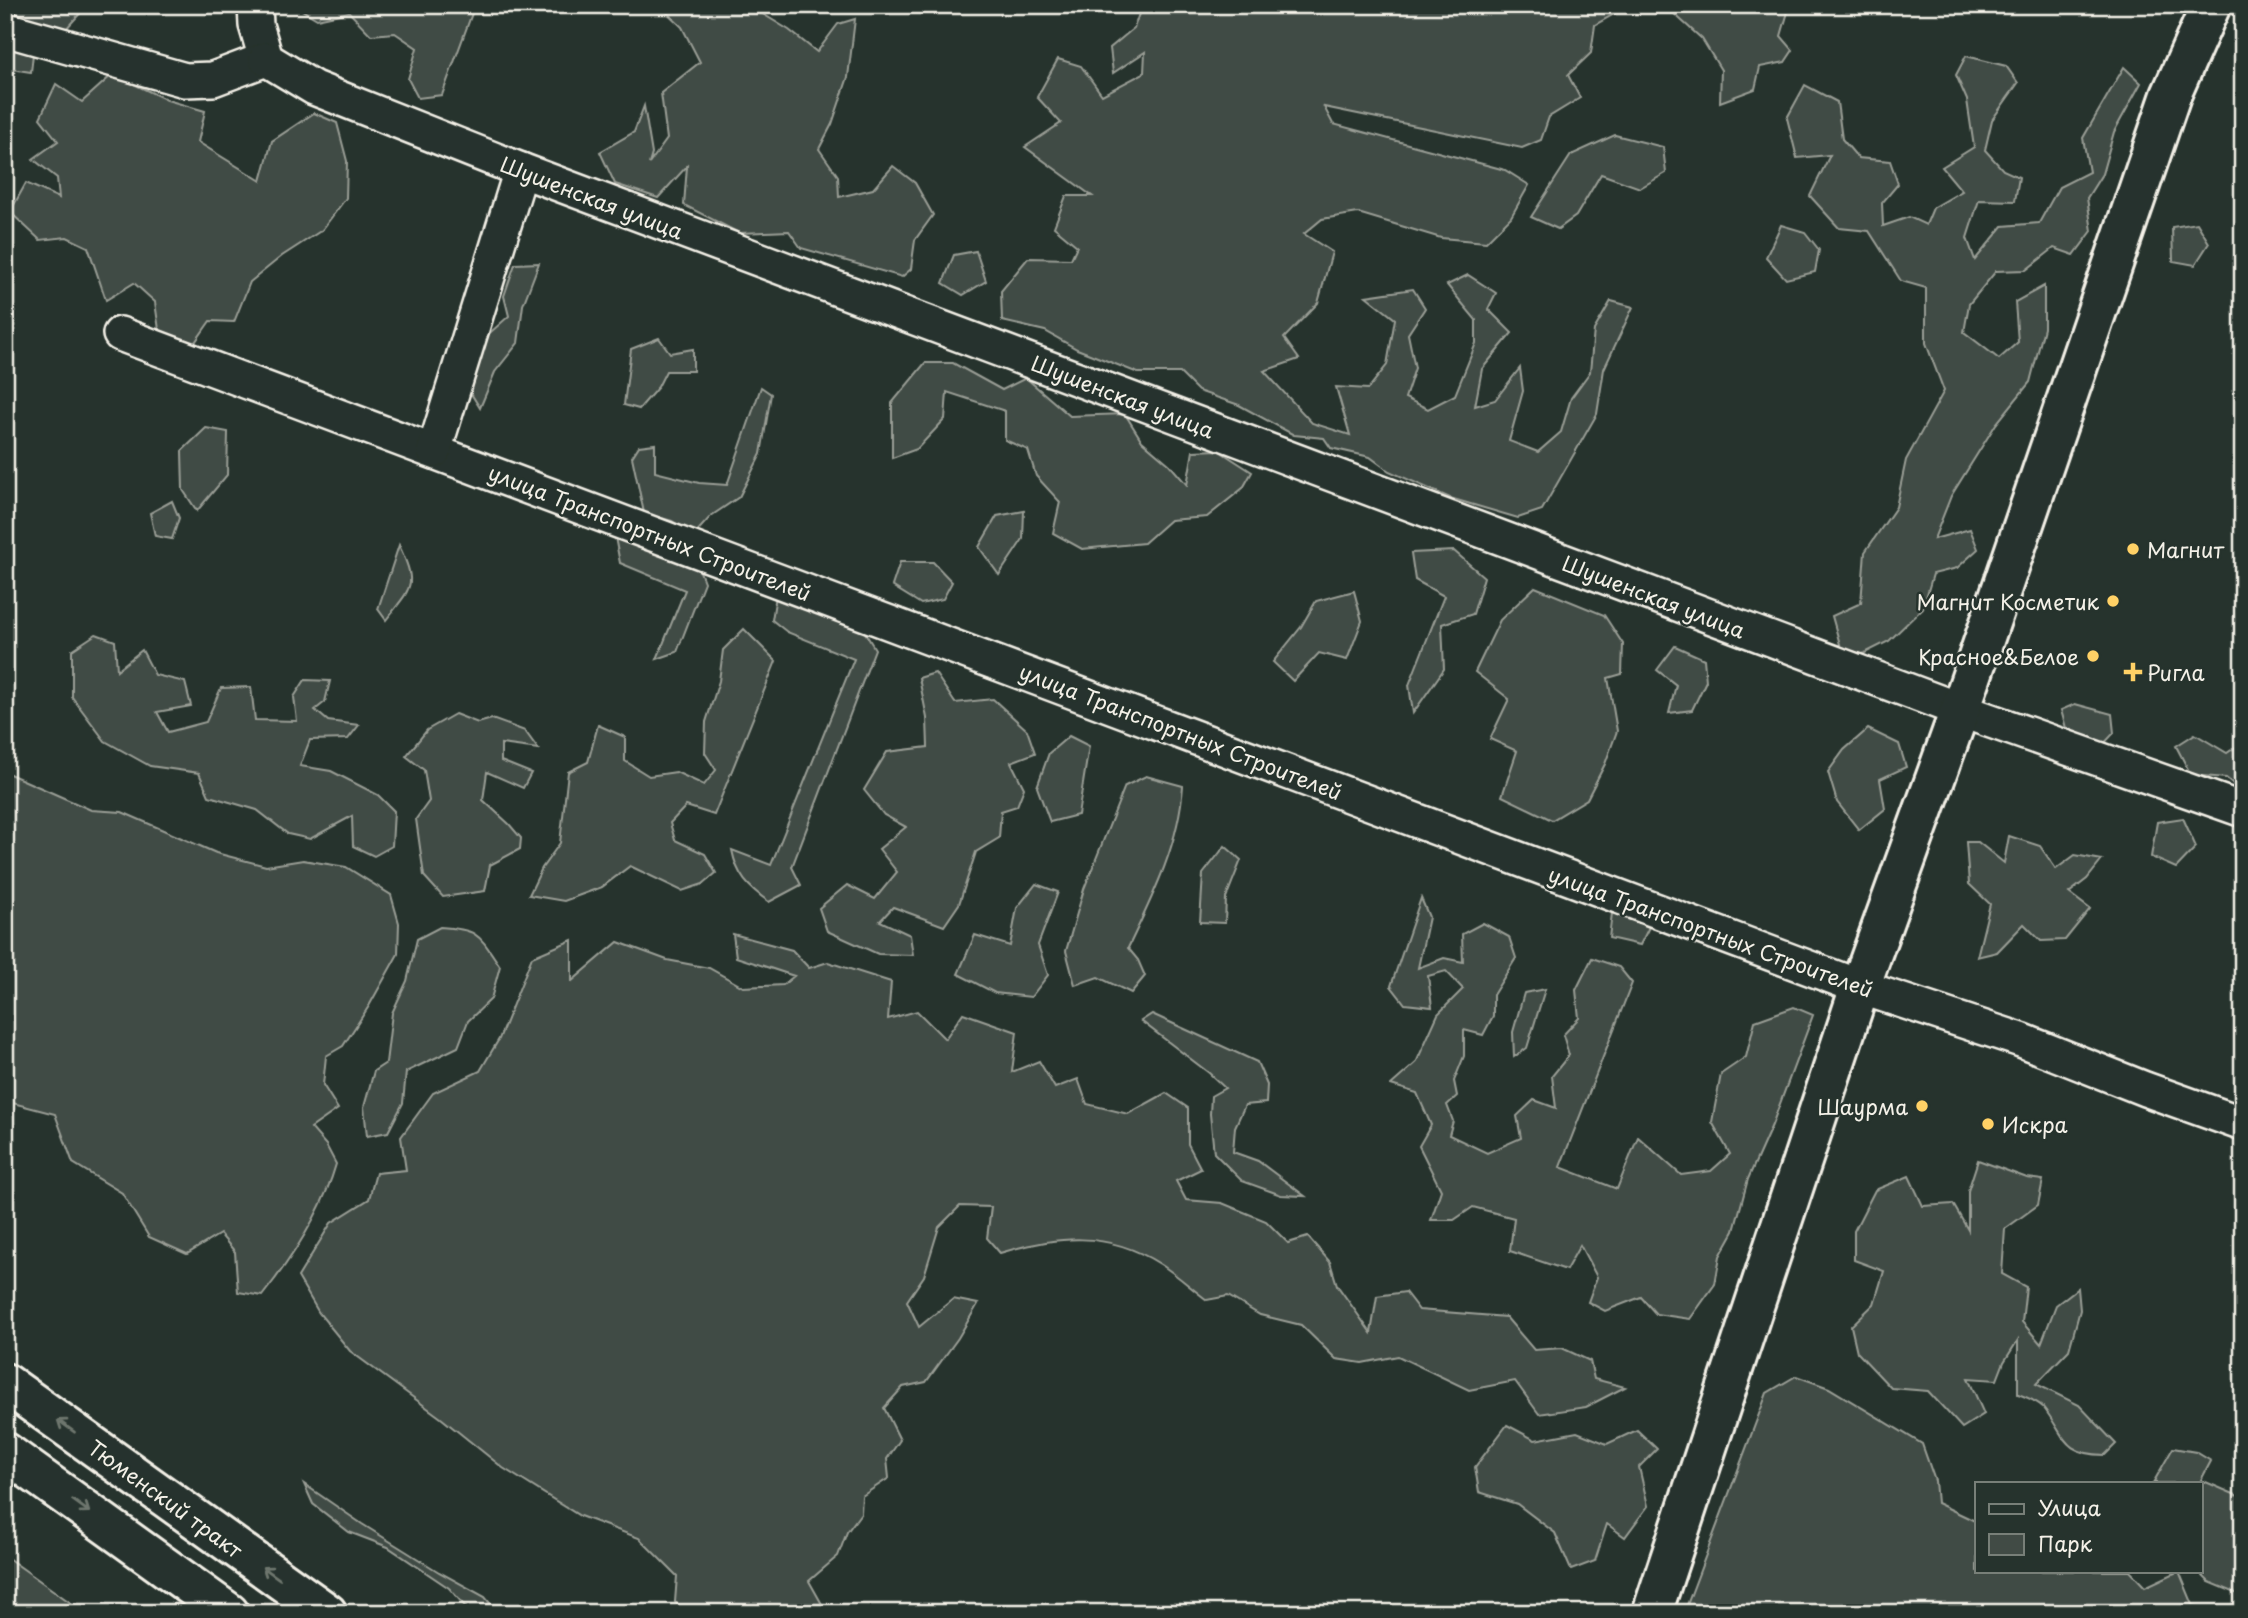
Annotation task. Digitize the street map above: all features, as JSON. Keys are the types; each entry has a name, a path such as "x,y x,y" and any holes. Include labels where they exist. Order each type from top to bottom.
{"street":[{"path":"5,29 184,80 213,79 266,59 256,26 255,5"},
{"path":"1652,1613 1860,987 1960,710 2171,95 2211,5"},
{"name":"Шушенская улица","path":"266,59 314,88 521,170 1960,710 2243,810"},
{"path":"434,451 521,170"},
{"name":"улица Транспортных Строителей","path":"120,334 1860,987 2021,1040 2243,1124"},
{"name":"Тюменский тракт","path":"5,1382 327,1613"},
{"path":"5,1452 229,1613"}],"green space":[{"path":"9,5 82,5 84,9 65,30 28,30"},
{"path":"294,5 475,5 442,95 418,98 408,79 417,48 395,33 371,35 349,12 317,19"},
{"path":"669,5 748,5 789,30 817,52 838,24 855,19 848,77 832,124 819,149 838,176 839,197 873,189 893,166 915,183 933,215 915,240 911,269 902,277 801,248 789,231 739,233 684,205 687,166 658,198 615,184 600,152 634,132 644,106 652,154 649,164 667,139 661,93 700,62 682,27 663,9"},
{"path":"1142,5 1630,5 1595,25 1591,53 1568,75 1580,98 1549,117 1541,140 1522,148 1324,107 1333,124 1505,170 1529,185 1511,217 1486,242 1441,238 1358,213 1322,219 1304,234 1332,252 1318,303 1284,338 1299,359 1264,371 1312,423 1350,435 1336,387 1368,389 1387,365 1395,319 1366,296 1413,289 1425,308 1408,334 1415,368 1405,398 1428,409 1455,395 1476,343 1476,320 1447,285 1468,275 1496,293 1488,309 1512,333 1482,369 1475,406 1495,400 1520,368 1523,391 1509,441 1538,452 1561,432 1571,398 1590,372 1594,330 1611,301 1633,307 1604,369 1597,414 1542,510 1518,518 1450,498 1389,471 1370,457 1331,448 1324,438 1294,435 1239,405 1198,391 1180,373 1138,373 1077,349 1045,331 1002,321 1001,291 1028,258 1071,259 1077,246 1054,227 1066,196 1092,196 1025,147 1061,123 1037,97 1058,59 1081,66 1102,95 1144,73 1145,52 1113,73 1110,48 1134,28"},
{"path":"1670,5 1790,5 1781,36 1793,50 1785,62 1760,67 1755,89 1720,102 1721,70 1702,39 1671,11"},
{"path":"5,47 33,54 31,72 5,68"},
{"path":"1966,56 2006,66 2018,83 1992,120 1985,150 2003,170 2019,177 2015,201 1979,200 1967,238 1975,260 2003,226 2039,223 2059,187 2089,172 2083,138 2124,67 2141,83 2114,132 2102,174 2087,198 2092,231 2074,255 2054,248 2026,270 1996,271 1969,304 1964,332 1999,359 2018,342 2015,302 2044,286 2044,328 2030,382 1996,424 1951,496 1934,539 1970,529 1978,549 1957,568 1933,574 1923,608 1889,641 1863,654 1841,648 1832,616 1861,603 1865,552 1896,507 1906,460 1944,391 1926,343 1926,288 1901,281 1869,231 1839,228 1810,196 1830,155 1797,158 1787,118 1805,85 1837,102 1842,139 1858,158 1890,161 1898,184 1882,203 1883,226 1909,217 1926,225 1933,208 1962,191 1942,167 1974,147 1967,100 1956,75"},
{"path":"113,74 167,100 205,111 198,142 261,181 272,141 314,113 337,123 347,161 346,198 322,230 282,256 250,282 234,322 210,321 193,345 160,337 155,302 134,283 106,300 88,247 67,237 40,240 10,212 26,183 59,198 57,178 33,159 58,141 40,118 56,84 82,102"},
{"path":"1615,135 1663,147 1666,173 1640,188 1601,174 1576,216 1558,229 1531,217 1571,155"},
{"path":"2197,223 2209,243 2195,265 2173,261 2172,227"},
{"path":"1781,225 1805,232 1819,250 1815,272 1786,279 1766,257"},
{"path":"976,251 986,281 963,295 943,283 954,255"},
{"path":"539,263 523,305 518,343 495,372 480,408 465,384 484,338 509,316 504,296 515,264"},
{"path":"659,338 670,353 693,349 693,371 666,371 658,387 639,409 624,405 631,349"},
{"path":"925,363 953,363 1002,390 1026,378 1070,416 1125,414 1142,441 1169,464 1187,485 1193,451 1218,450 1252,472 1243,488 1207,517 1170,520 1144,543 1082,549 1053,533 1060,502 1036,476 1028,450 1005,440 1005,411 947,392 945,419 917,449 892,458 892,403"},
{"path":"761,387 771,394 761,454 739,497 711,516 694,535 672,521 644,513 632,457 639,446 655,444 655,472 699,483 727,485"},
{"path":"206,428 228,432 227,475 197,511 183,490 182,451"},
{"path":"172,501 179,518 172,539 155,536 150,513"},
{"path":"1024,511 1023,539 999,575 979,547 997,516"},
{"path":"614,532 696,561 704,582 677,652 657,659 685,590 620,563"},
{"path":"399,545 409,570 409,586 386,620 378,609"},
{"path":"1454,551 1484,577 1473,614 1442,624 1444,669 1413,713 1409,685 1444,596 1415,580 1411,553"},
{"path":"900,562 933,562 952,582 943,599 921,604 892,586"},
{"path":"1535,587 1604,615 1623,644 1622,674 1608,678 1617,731 1605,764 1587,799 1552,820 1502,796 1517,751 1490,739 1509,699 1475,672 1500,620"},
{"path":"1354,591 1362,621 1347,660 1319,653 1293,681 1273,662 1301,627 1316,601"},
{"path":"776,595 858,621 875,649 792,867 801,885 769,902 744,880 732,850 771,865 854,659 787,632 772,620"},
{"path":"744,629 776,661 714,815 686,806 670,823 675,840 705,854 716,873 703,884 682,891 630,866 602,887 564,901 529,895 542,868 560,843 568,772 588,762 598,725 625,737 625,761 649,776 676,772 704,785 716,770 705,753 706,722 719,681 723,650"},
{"path":"96,634 115,641 117,670 142,650 155,675 185,682 191,706 157,712 168,732 206,722 221,688 251,687 255,720 297,721 294,697 305,680 330,681 325,702 315,710 328,721 359,725 348,739 310,740 300,766 331,771 378,795 394,811 392,846 374,856 353,846 352,816 310,839 288,834 257,810 209,796 199,773 150,766 105,741 72,697 72,650"},
{"path":"1675,646 1704,659 1706,681 1692,710 1669,713 1676,685 1657,670"},
{"path":"935,673 955,703 993,699 1027,730 1035,753 1011,762 1024,788 1017,806 1001,811 999,838 976,852 959,904 944,926 893,907 880,921 910,935 913,955 878,954 827,931 819,908 847,885 875,899 897,872 879,849 906,827 884,815 864,790 887,752 928,747 927,718 919,678"},
{"path":"2075,704 2112,714 2114,733 2098,750 2069,739 2061,710"},
{"path":"455,714 478,723 492,719 525,731 538,749 501,744 501,761 531,773 523,788 487,772 483,800 521,838 520,849 490,865 485,891 443,897 424,876 416,819 429,801 424,770 406,756 427,730"},
{"path":"1868,729 1899,744 1906,767 1880,779 1885,809 1859,830 1837,802 1828,772 1844,750"},
{"path":"2195,734 2227,753 2243,742 2243,792 2226,778 2191,775 2176,746"},
{"path":"1069,736 1089,746 1078,815 1050,822 1037,787 1049,753"},
{"path":"5,772 91,810 122,812 216,853 266,866 303,860 346,867 391,895 399,923 398,954 343,1046 326,1056 323,1085 338,1109 311,1128 326,1145 336,1164 315,1217 285,1266 262,1296 238,1292 235,1252 220,1234 187,1254 149,1237 122,1193 73,1163 55,1114 5,1101"},
{"path":"1146,776 1183,786 1181,807 1170,849 1128,948 1138,960 1145,976 1131,993 1098,977 1075,985 1066,951 1084,889 1125,786"},
{"path":"2183,818 2196,847 2176,868 2151,857 2157,822"},
{"path":"2009,836 2040,846 2056,869 2075,855 2102,860 2087,879 2069,893 2090,909 2065,940 2041,941 2024,924 1997,952 1977,957 1990,904 1969,884 1966,842 1978,842 2004,863"},
{"path":"1225,846 1241,860 1226,898 1225,923 1200,922 1203,874"},
{"path":"1036,884 1058,892 1038,945 1048,975 1031,997 995,993 958,974 975,935 1010,946 1017,908"},
{"path":"1421,898 1429,917 1418,968 1444,958 1463,962 1462,934 1483,923 1509,937 1516,958 1493,995 1493,1016 1483,1035 1464,1030 1464,1056 1454,1081 1457,1096 1447,1105 1453,1121 1449,1135 1487,1153 1521,1138 1517,1116 1534,1100 1556,1108 1552,1076 1569,1055 1563,1035 1579,1018 1576,990 1592,958 1619,967 1632,983 1560,1167 1617,1189 1638,1137 1681,1175 1711,1171 1730,1154 1712,1122 1721,1074 1746,1057 1755,1021 1794,1007 1813,1015 1772,1125 1748,1179 1734,1231 1720,1256 1715,1284 1690,1319 1656,1314 1641,1297 1605,1311 1588,1302 1597,1277 1580,1245 1566,1270 1510,1251 1514,1218 1473,1207 1454,1220 1431,1220 1441,1190 1419,1146 1431,1125 1417,1093 1391,1085 1416,1063 1438,1014 1463,989 1446,971 1428,976 1432,1007 1405,1004 1391,986"},
{"path":"1633,911 1651,923 1640,945 1609,938 1612,913"},
{"path":"440,927 471,932 487,947 500,966 491,999 468,1021 458,1047 406,1072 403,1103 388,1132 367,1136 364,1107 374,1071 386,1063 392,1013 407,981 417,939"},
{"path":"733,934 792,950 809,968 828,962 891,982 888,1019 917,1011 945,1039 963,1013 1017,1032 1012,1072 1039,1061 1055,1088 1078,1079 1087,1104 1128,1114 1166,1093 1188,1108 1188,1144 1201,1169 1176,1181 1186,1200 1222,1203 1266,1221 1288,1243 1308,1237 1330,1262 1337,1285 1371,1333 1377,1296 1405,1292 1419,1310 1506,1317 1534,1350 1562,1348 1590,1361 1594,1379 1625,1387 1586,1407 1539,1414 1515,1381 1469,1390 1398,1356 1362,1363 1336,1359 1301,1325 1260,1315 1228,1296 1207,1300 1160,1264 1121,1246 1082,1239 1062,1240 1000,1253 987,1238 991,1207 960,1206 939,1227 924,1276 907,1301 919,1327 953,1299 978,1304 958,1338 926,1382 903,1387 884,1408 900,1440 887,1459 889,1478 862,1496 861,1513 847,1532 838,1556 809,1581 827,1613 686,1613 675,1602 677,1576 639,1538 580,1516 503,1468 350,1351 319,1313 298,1277 331,1223 369,1199 376,1173 406,1170 401,1137 433,1093 480,1071 499,1039 532,957 572,940 572,981 618,942 667,960 709,968 743,987 783,985 794,976 736,957"},
{"path":"1545,989 1527,1048 1514,1057 1513,1032 1524,993"},
{"path":"1152,1014 1257,1062 1267,1085 1266,1103 1245,1105 1235,1127 1233,1152 1258,1161 1305,1196 1281,1195 1242,1181 1214,1153 1211,1096 1225,1088 1141,1021"},
{"path":"1978,1160 2027,1178 2043,1180 2038,1205 2005,1229 2002,1274 2026,1287 2022,1322 2041,1344 2056,1305 2078,1288 2080,1310 2069,1350 2036,1384 2079,1405 2116,1444 2105,1455 2091,1454 2072,1447 2043,1407 2018,1394 2018,1340 2004,1362 1997,1380 1968,1378 1984,1414 1962,1428 1928,1391 1891,1388 1857,1352 1851,1326 1874,1304 1884,1271 1854,1260 1854,1231 1875,1190 1909,1176 1923,1206 1953,1204 1968,1230 1968,1191"},
{"path":"1796,1376 1829,1388 1922,1444 1935,1481 1937,1503 1975,1521 1975,1572 2131,1572 2145,1587 2179,1572 2193,1605 2210,1610 2243,1605 2243,1613 1684,1613 1767,1393"},
{"path":"1507,1425 1535,1440 1577,1432 1607,1444 1637,1430 1657,1449 1639,1467 1648,1506 1625,1537 1607,1524 1595,1561 1571,1570 1555,1533 1517,1504 1479,1492 1475,1467"},
{"path":"2173,1448 2196,1452 2211,1461 2201,1480 2243,1498 2243,1596 2209,1582 2199,1572 2202,1572 2202,1482 2154,1482"},
{"path":"304,1484 362,1524 485,1597 498,1613 471,1613 449,1588 388,1547 349,1532 313,1504"},
{"path":"5,1556 85,1613 5,1613"}],"place":[{"name":"Магнит","path":"2133,549"},
{"name":"Магнит Косметик","path":"2113,601"},
{"name":"Красное&Белое","path":"2093,656"},
{"name":"Ригла","path":"2133,672"},
{"name":"Шаурма","path":"1922,1106"},
{"name":"Искра","path":"1988,1124"}]}
